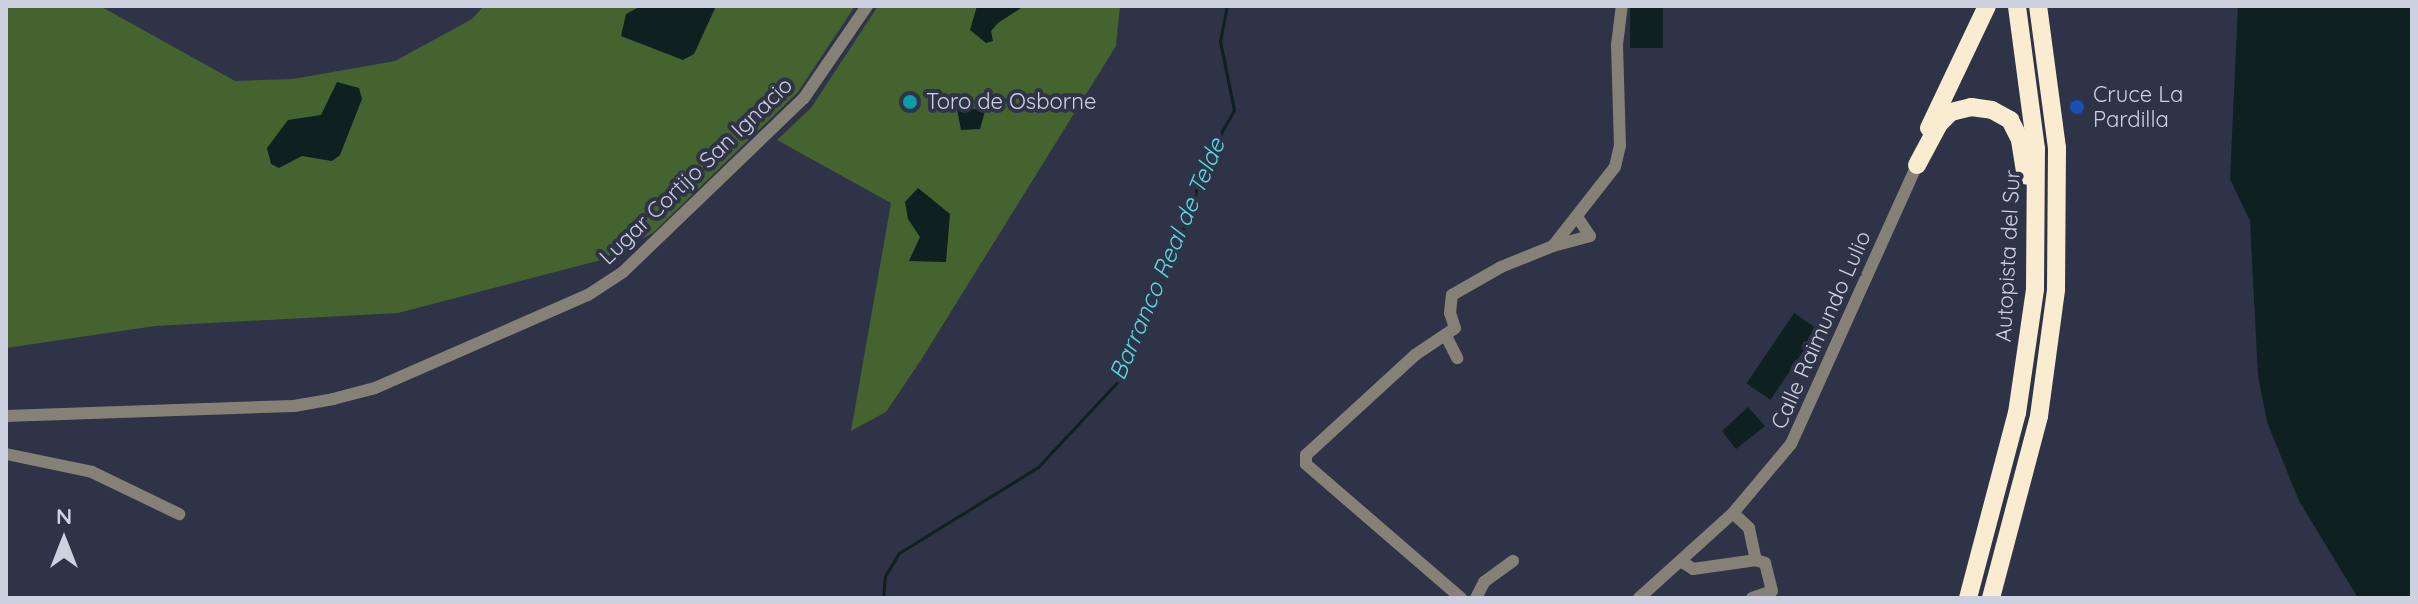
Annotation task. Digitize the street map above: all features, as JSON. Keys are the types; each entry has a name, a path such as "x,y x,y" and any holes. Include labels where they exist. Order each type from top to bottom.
{"highway":[{"path":"1917,165 1987,6"},
{"name":"Autopista del Sur","path":"1968,598 1999,489 2030,343 2036,237 2036,149 2017,6"},
{"name":"Autopista del Sur","path":"1991,598 2022,493 2051,345 2059,238 2057,148 2038,6"},
{"path":"1917,165 1951,112 1992,110 2010,120 2025,160 2027,207 2036,237"},
{"path":"1958,598 1999,489"},
{"path":"2000,598 2022,493"}],"street":[{"name":"Lugar Cortijo San Ignacio","path":"6,416 294,406 333,399 375,388 588,295 623,272 804,98 867,6"},
{"path":"1553,246 1578,218 1620,155 1617,45 1622,6"},
{"name":"Calle Raimundo Lulio","path":"1639,598 1733,513 1780,461 1801,426 1917,165"},
{"path":"1461,598 1306,464 1306,455 1415,355 1455,328 1452,295 1501,267 1553,246 1590,236 1578,218"},
{"path":"1446,336 1457,358"},
{"path":"6,454 92,472 179,514"},
{"path":"1733,513 1749,528 1756,560"},
{"path":"1682,562 1693,569 1756,560 1765,563 1772,591 1752,598"},
{"path":"1476,598 1484,582 1513,561"}],"green space":[{"path":"6,6 100,6 235,81 293,79 395,61 472,19 484,6 855,6 798,92 653,233 601,260 398,313 155,326 6,348"},
{"path":"878,6 1120,6 1116,46 921,360 886,412 851,431 891,203 777,140 811,108"}],"shaded area":[{"path":"641,6 716,6 694,54 683,60 621,36 626,14"},
{"path":"977,6 1024,6 998,23 991,31 993,41 986,43 970,30"},
{"path":"1630,6 1663,6 1663,48 1630,48"},
{"path":"2238,6 2412,6 2412,598 2358,598 2299,501 2267,422 2258,376 2250,221 2230,179"},
{"path":"337,82 359,88 362,99 340,155 332,161 302,156 279,168 271,164 267,148 288,120 321,115"},
{"path":"961,106 985,111 980,129 961,130 957,109"},
{"path":"918,188 950,214 946,262 909,261 920,237 908,219 905,202"},
{"path":"1794,313 1818,329 1771,400 1746,383"},
{"path":"1748,407 1765,426 1736,449 1722,431"}],"waterway":[{"name":"Barranco Real de Telde","path":"883,598 885,576 899,553 1038,467 1120,379 1191,209 1203,165 1234,110 1220,41 1227,6"}],"place":[{"name":"Toro de Osborne","path":"910,102"},
{"name":"Cruce La Pardilla","path":"2077,107"}]}
